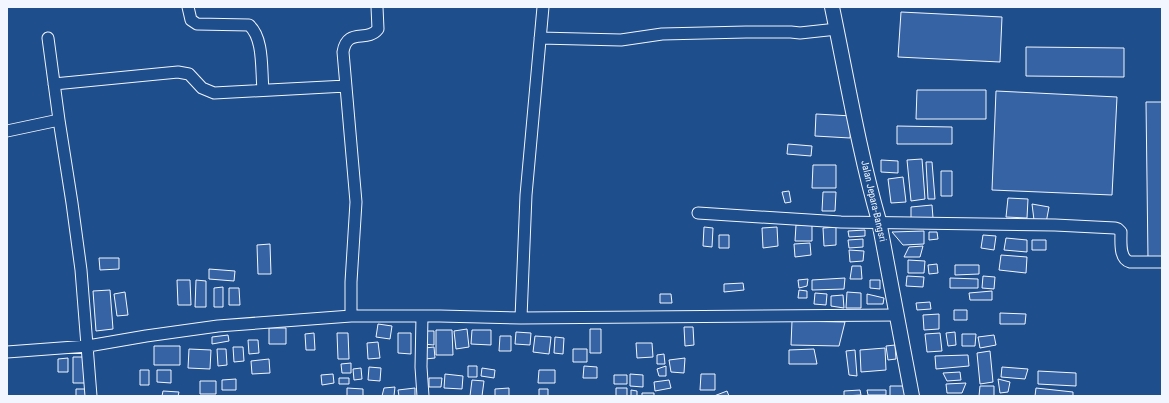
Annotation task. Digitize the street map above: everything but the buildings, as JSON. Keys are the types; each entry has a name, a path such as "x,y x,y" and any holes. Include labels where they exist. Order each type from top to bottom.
{"main road":[{"name":"Jalan Jepara-Bangsri","path":"832,7 859,138 879,221 912,396"}],"street":[{"path":"188,7 191,20 197,24 249,25 253,29 259,40 263,89"},
{"path":"350,316 356,202 343,52 344,44 347,41 355,36 367,35 378,29 377,7"},
{"path":"521,318 526,195 543,7"},
{"path":"540,38 621,40 662,34 746,32 800,33 837,29"},
{"path":"48,38 80,262 91,396"},
{"path":"54,84 178,72 189,74 202,88 214,93 263,89 346,86"},
{"path":"7,131 59,120"},
{"path":"698,213 841,222 879,221 1055,225 1115,228 1121,232 1123,257 1126,261 1162,262"},
{"path":"7,352 88,346 218,326 350,316 521,318 897,315"},
{"path":"422,316 421,367 423,396"}]}
